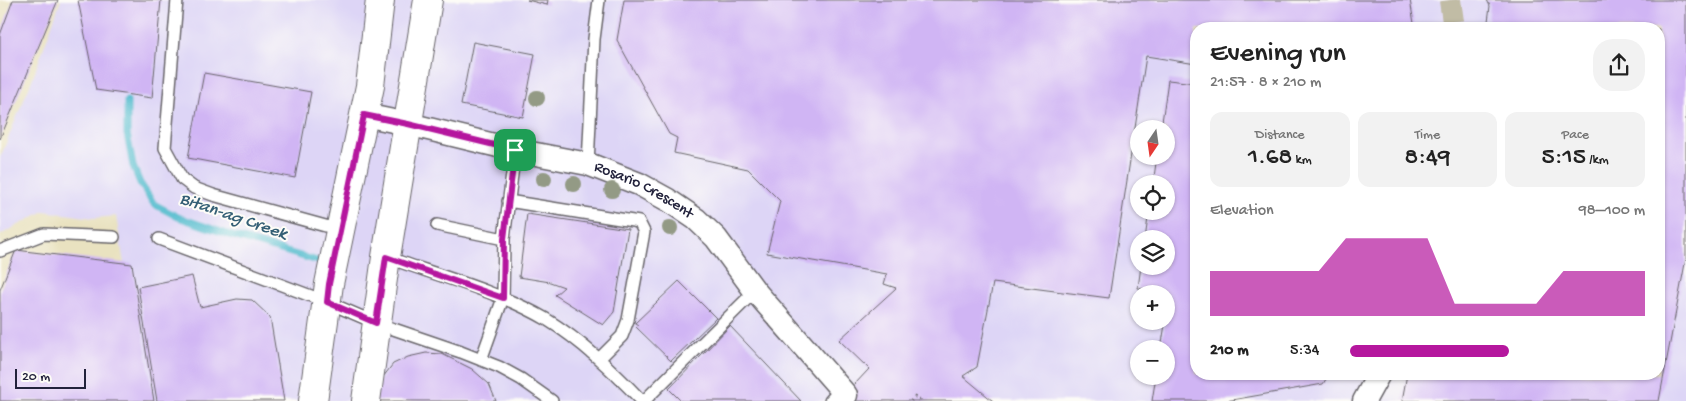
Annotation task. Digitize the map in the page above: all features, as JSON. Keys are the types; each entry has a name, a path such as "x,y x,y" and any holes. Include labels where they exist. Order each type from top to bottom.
{"street":[{"path":"313,401 329,284 370,86 380,0"},
{"path":"366,401 386,257 430,2"},
{"name":"Rosario Crescent","path":"364,115 515,150 588,164 639,184 668,200 696,218 716,238 755,291 821,368 839,395"},
{"path":"1364,401 1376,380"}],"lane":[{"path":"176,0 165,148 182,180 194,188 213,195 340,230"},
{"path":"588,164 594,39 599,0"},
{"path":"481,360 503,298 504,239 515,150"},
{"path":"508,201 639,222 644,232 628,320 622,336 599,359"},
{"path":"438,225 504,239"},
{"path":"0,251 44,234 114,237"},
{"path":"159,239 327,302 376,323 481,360 522,379 552,401"},
{"path":"386,257 503,298 546,319 611,368 643,401 755,291"}],"path":[{"path":"911,401 915,397 920,401"}],"shaded area":[{"path":"61,0 1686,0 1686,401 147,401 116,216 93,218 44,211 0,235 0,158 32,80"}],"building":[{"path":"13,0 58,0 0,139 0,35"},
{"path":"78,0 161,0 152,98 96,90"},
{"path":"527,0 548,0 547,5"},
{"path":"624,0 1410,0 1414,22 1190,22 1190,63 1146,56 1136,120 1130,120 1130,161 1109,298 993,283 977,367 963,376 993,401 839,401 869,369 839,340 896,288 884,284 887,274 767,253 780,201 748,169 674,153 677,138 669,134 617,40"},
{"path":"1487,0 1686,0 1686,258 1665,369 1665,22 1488,22 1490,6"},
{"path":"473,42 535,54 523,117 461,105"},
{"path":"204,73 311,92 295,178 188,158"},
{"path":"1168,80 1190,82 1190,380 1325,380 1323,384 1226,401 1152,401 1155,385 1175,385 1175,340 1162,340 1164,330 1175,330 1175,285 1138,285 1140,275 1175,275 1175,230 1146,230 1148,220 1175,220 1175,175 1154,175 1156,165 1175,165 1175,120 1162,120"},
{"path":"527,214 628,229 614,312 603,325 555,295 564,287 550,282 519,277"},
{"path":"16,250 132,264 154,401 0,401 0,290"},
{"path":"192,276 200,307 237,299 252,300 270,317 284,401 157,401 138,287"},
{"path":"679,281 716,318 671,361 636,327 638,325 635,323"},
{"path":"730,326 801,401 681,401 669,389"},
{"path":"426,353 442,354 472,369 489,384 496,401 376,401 380,381 393,364 408,357"},
{"path":"1406,380 1663,380 1659,401 1402,401"}],"waterway":[{"name":"Bitan-ag Creek","path":"127,101 127,134 133,166 140,183 154,204 178,217 233,236 321,262"}],"tunnel":[{"path":"1450,0 1453,22"}],"route":[{"path":"364,115 515,150 504,239 503,298 386,257 376,323 327,302 329,284 364,115"}]}
